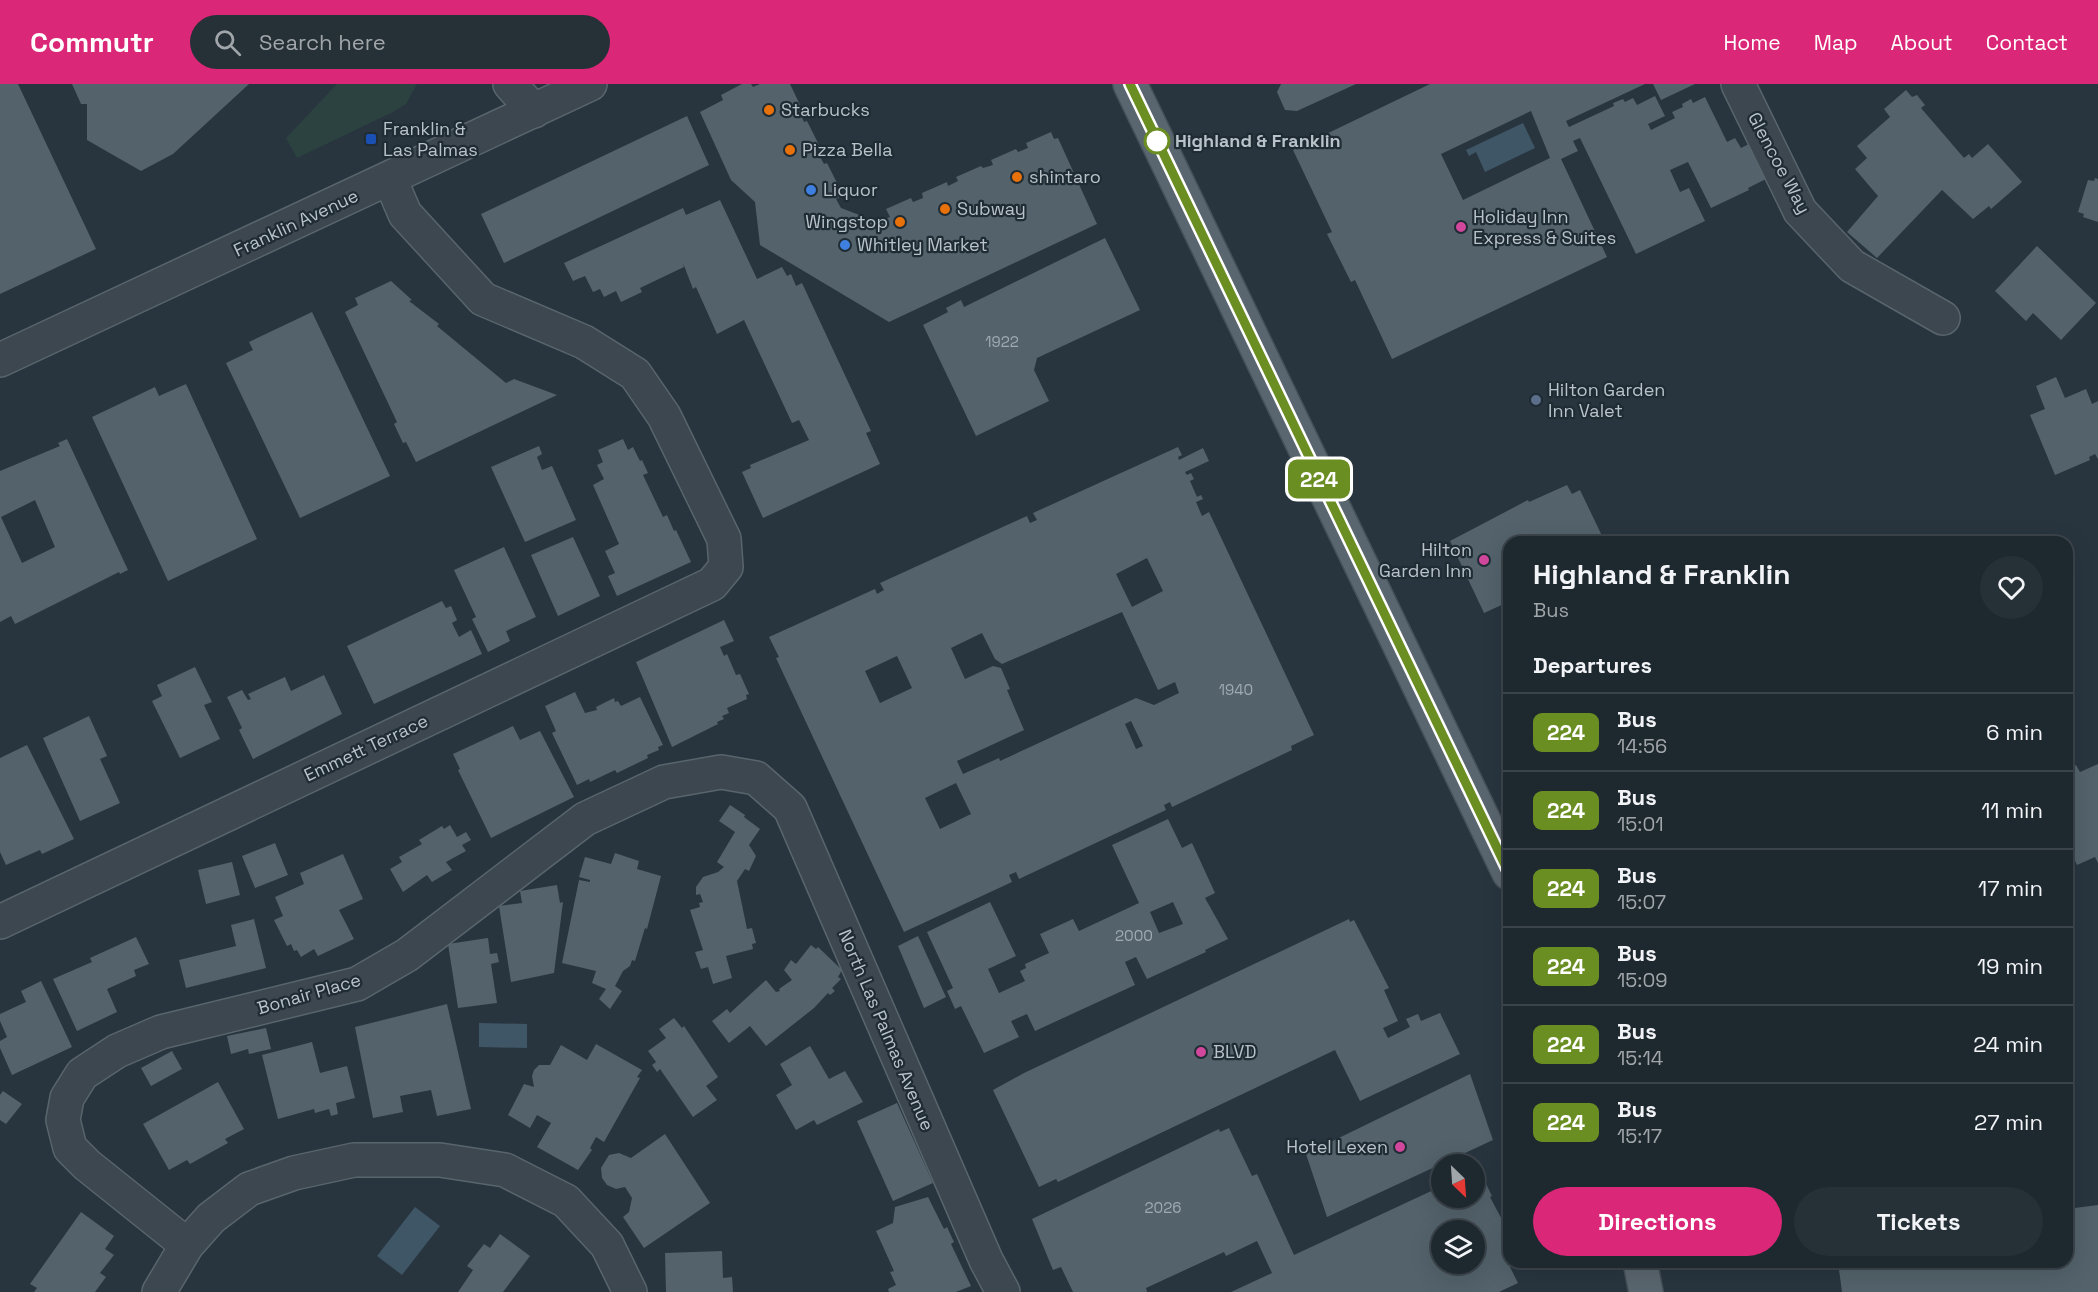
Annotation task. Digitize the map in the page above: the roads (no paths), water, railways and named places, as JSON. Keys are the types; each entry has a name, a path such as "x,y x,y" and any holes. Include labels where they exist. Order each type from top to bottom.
{"main road":[{"path":"1130,84 1503,861"},
{"path":"1641,1268 1646,1292"}],"street":[{"path":"510,84 534,111"},
{"name":"Franklin Avenue","path":"0,360 590,84"},
{"name":"Glencoe Way","path":"1738,84 1800,211 1852,266 1943,318"},
{"name":"Emmett Terrace","path":"0,922 712,585 726,567 723,538 664,416 635,374 584,342 483,299 405,214 390,179"},
{"name":"Bonair Place","path":"187,1245 87,1165 70,1148 63,1120 67,1098 82,1074 117,1051 161,1032 357,984 407,954 585,819 664,782 721,772 756,778"},
{"name":"North Las Palmas Avenue","path":"756,778 790,808 986,1260 1003,1292"},
{"path":"159,1292 187,1245 212,1218 249,1189 294,1173 354,1161 440,1160 505,1170 566,1201 607,1245 630,1292"}],"water":[{"path":"1523,123 1535,148 1485,172 1476,152 1469,156 1466,150"},
{"path":"479,1023 527,1024 527,1048 479,1047"},
{"path":"415,1207 440,1226 402,1275 377,1256"}],"place":[{"name":"Starbucks","path":"769,110"},
{"name":"Franklin & Las Palmas","path":"371,139"},
{"name":"Highland & Franklin","path":"1157,141"},
{"name":"Pizza Bella","path":"790,150"},
{"name":"shintaro","path":"1017,177"},
{"name":"Liquor","path":"811,190"},
{"name":"Subway","path":"945,209"},
{"name":"Wingstop","path":"900,222"},
{"name":"Holiday Inn Express & Suites","path":"1461,227"},
{"name":"Whitley Market","path":"845,245"},
{"name":"Hilton Garden Inn Valet","path":"1536,400"},
{"name":"Hilton Garden Inn","path":"1484,560"},
{"name":"BLVD","path":"1201,1052"},
{"name":"Hotel Lexen","path":"1400,1147"}]}
